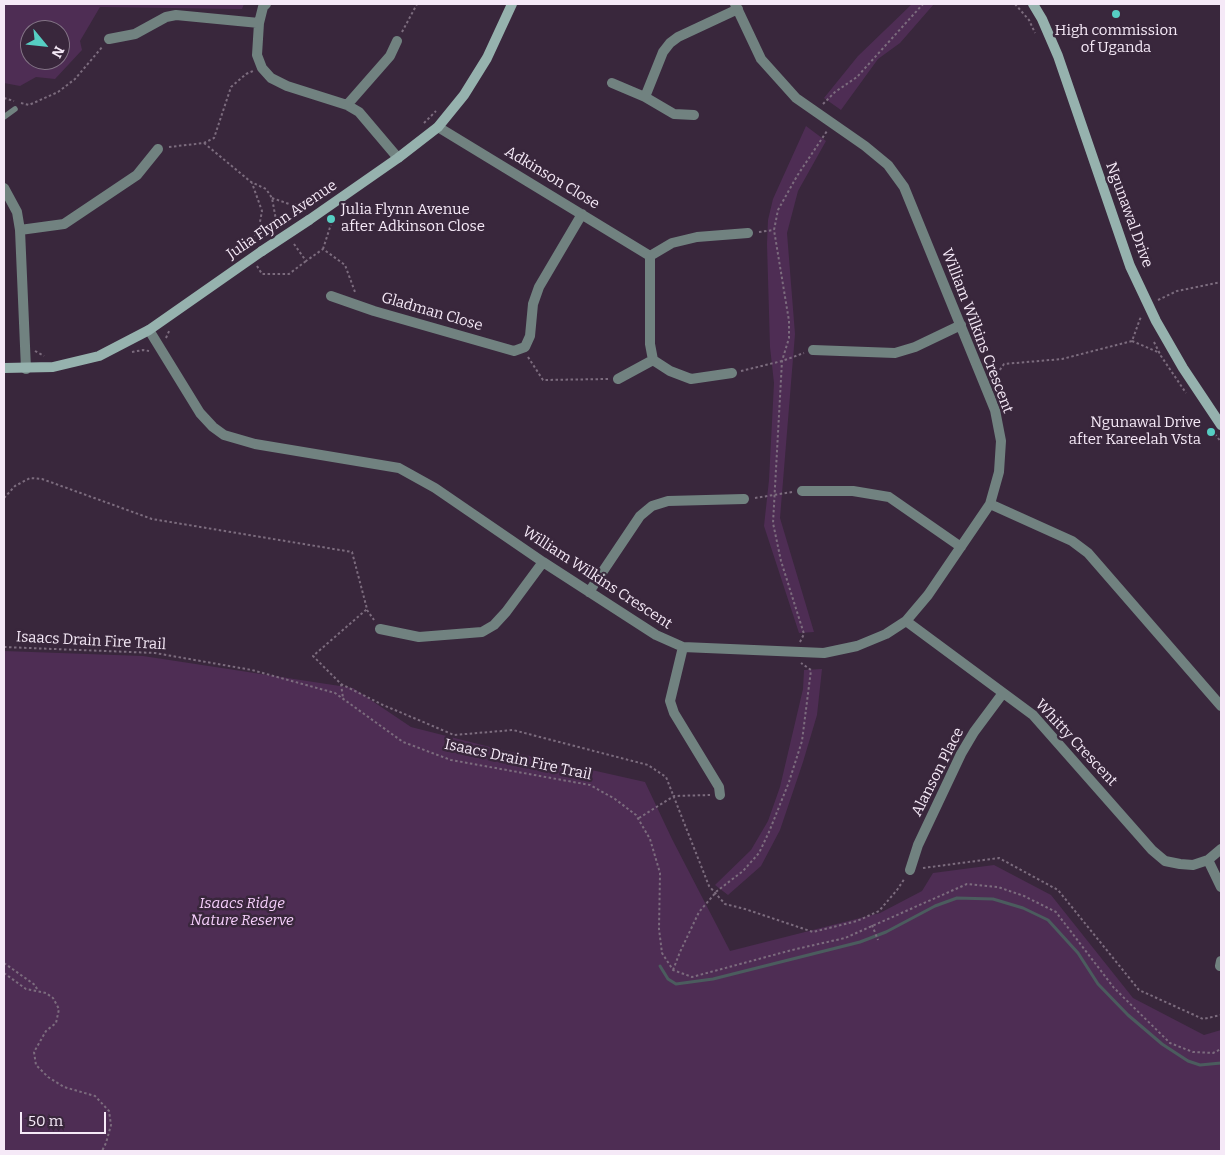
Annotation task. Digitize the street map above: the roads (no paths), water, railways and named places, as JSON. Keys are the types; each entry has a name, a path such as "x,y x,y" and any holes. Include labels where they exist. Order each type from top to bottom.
{"street":[{"path":"266,4 263,7 259,23 257,55 262,68 271,78 287,86 347,105 359,112 398,158"},
{"name":"Julia Flynn Avenue","path":"4,368 26,369 53,366 99,356 148,330 260,248 309,220 398,158 438,127 464,95 487,58 512,4"},
{"name":"Ngunawal Drive","path":"1033,4 1042,19 1058,56 1130,266 1150,308 1183,368 1221,426"},
{"path":"645,97 663,52 670,43 736,6"},
{"name":"William Wilkins Crescent","path":"148,330 200,413 213,427 224,435 255,444 399,468 435,488 543,562 656,635 683,648 799,649 824,653 857,646 886,634 906,621 928,595 990,504 999,472 1001,441 995,410 904,187 888,165 865,146 824,120 796,98 761,59 736,6"},
{"path":"109,39 134,34 166,17 176,15 259,23"},
{"path":"347,105 390,56 397,41"},
{"path":"612,83 645,97 674,114 694,115"},
{"name":"Adkinson Close","path":"438,127 650,256"},
{"path":"20,230 64,224 138,175 158,148"},
{"path":"4,188 17,212 20,230 26,369"},
{"name":"Gladman Close","path":"332,296 374,311 514,351 527,352 533,304 539,287 582,214"},
{"path":"732,373 691,379 670,371 653,360 650,344 650,256 672,243 697,237 748,233"},
{"path":"813,350 895,353 915,347 961,326"},
{"path":"618,379 653,360"},
{"path":"802,491 853,491 889,497 961,548"},
{"path":"589,592 640,516 652,506 668,501 744,499"},
{"path":"990,504 1072,541 1088,553 1221,706"},
{"path":"380,629 419,636 482,632 494,625 506,612 543,562"},
{"name":"Whitty Crescent","path":"906,621 1033,715 1152,850 1165,860 1180,864 1193,865 1208,860"},
{"path":"683,648 670,701 674,713 719,787 720,795"},
{"name":"Alanson Place","path":"910,870 918,845 961,754 974,732 1004,693"},
{"path":"1221,849 1208,860 1221,888"}],"lane":[{"path":"4,117 15,109"}],"waterway":[{"path":"660,966 668,979 676,984 713,979 860,942 886,932 935,906 957,898 993,899 1023,908 1048,920 1078,953 1098,984 1128,1015 1162,1044 1188,1061 1200,1065 1221,1063"}],"place":[{"name":"High commission of Uganda","path":"1116,14"},
{"name":"Julia Flynn Avenue after Adkinson Close","path":"331,219"},
{"name":"Ngunawal Drive after Kareelah Vsta","path":"1211,432"}],"park label":[{"name":"Isaacs Ridge Nature Reserve","path":"242,912"}]}
